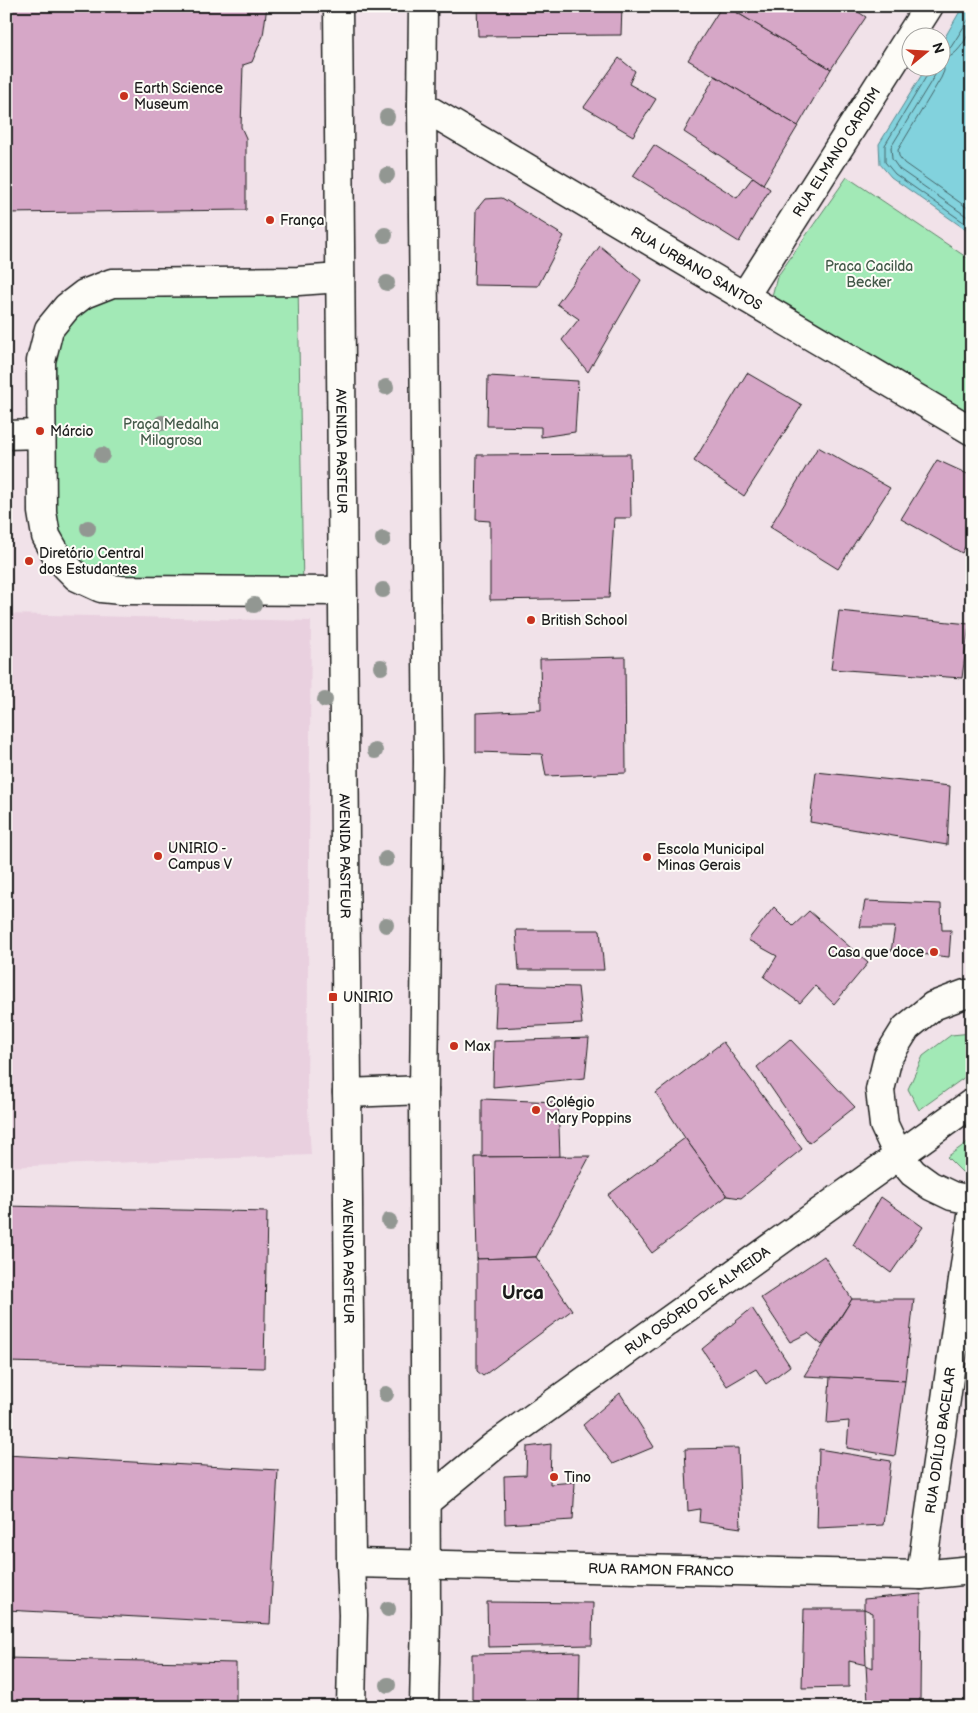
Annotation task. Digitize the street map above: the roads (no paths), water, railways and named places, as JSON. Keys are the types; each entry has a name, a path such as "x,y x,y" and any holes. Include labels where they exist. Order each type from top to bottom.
{"street":[{"name":"AVENIDA PASTEUR","path":"338,6 350,1563 353,1615 351,1707"},
{"path":"423,6 422,106 428,751 424,1090 426,1502 424,1707"},
{"name":"RUA ELMANO CARDIM","path":"744,297 929,6"},
{"name":"RUA URBANO SANTOS","path":"422,106 972,431"},
{"path":"340,278 298,281 112,283 84,294 67,307 49,329 41,361 41,434 42,512 46,536 59,559 77,577 101,588 121,590 342,591"},
{"path":"6,435 41,434"},
{"path":"972,994 965,994 932,1006 906,1028 888,1056 880,1090 884,1124 898,1155 913,1173 931,1186 952,1196 972,1200"},
{"path":"347,1093 424,1090"},
{"name":"RUA OSÓRIO DE ALMEIDA","path":"426,1502 494,1446 972,1103"},
{"name":"RUA ODÍLIO BACELAR","path":"921,1575 972,1216"},
{"name":"RUA RAMON FRANCO","path":"350,1563 921,1575 972,1570"}],"water":[{"path":"963,6 972,6 972,234 891,177 880,164 879,144 920,78 950,78 950,28"}],"place":[{"name":"Earth Science Museum","path":"124,96"},
{"name":"França","path":"270,220"},
{"name":"Márcio","path":"40,431"},
{"name":"Diretório Central dos Estudantes","path":"29,561"},
{"name":"British School","path":"531,620"},
{"name":"UNIRIO - Campus V","path":"158,856"},
{"name":"Escola Municipal Minas Gerais","path":"647,857"},
{"name":"Casa que doce","path":"934,952"},
{"name":"UNIRIO","path":"333,997"},
{"name":"Max","path":"454,1046"},
{"name":"Colégio Mary Poppins","path":"536,1110"},
{"name":"Tino","path":"554,1477"}],"district":[{"name":"Urca","path":"523,1293"}],"park label":[{"name":"Praca Cacilda Becker","path":"869,274"},
{"name":"Praça Medalha Milagrosa","path":"171,432"}]}
